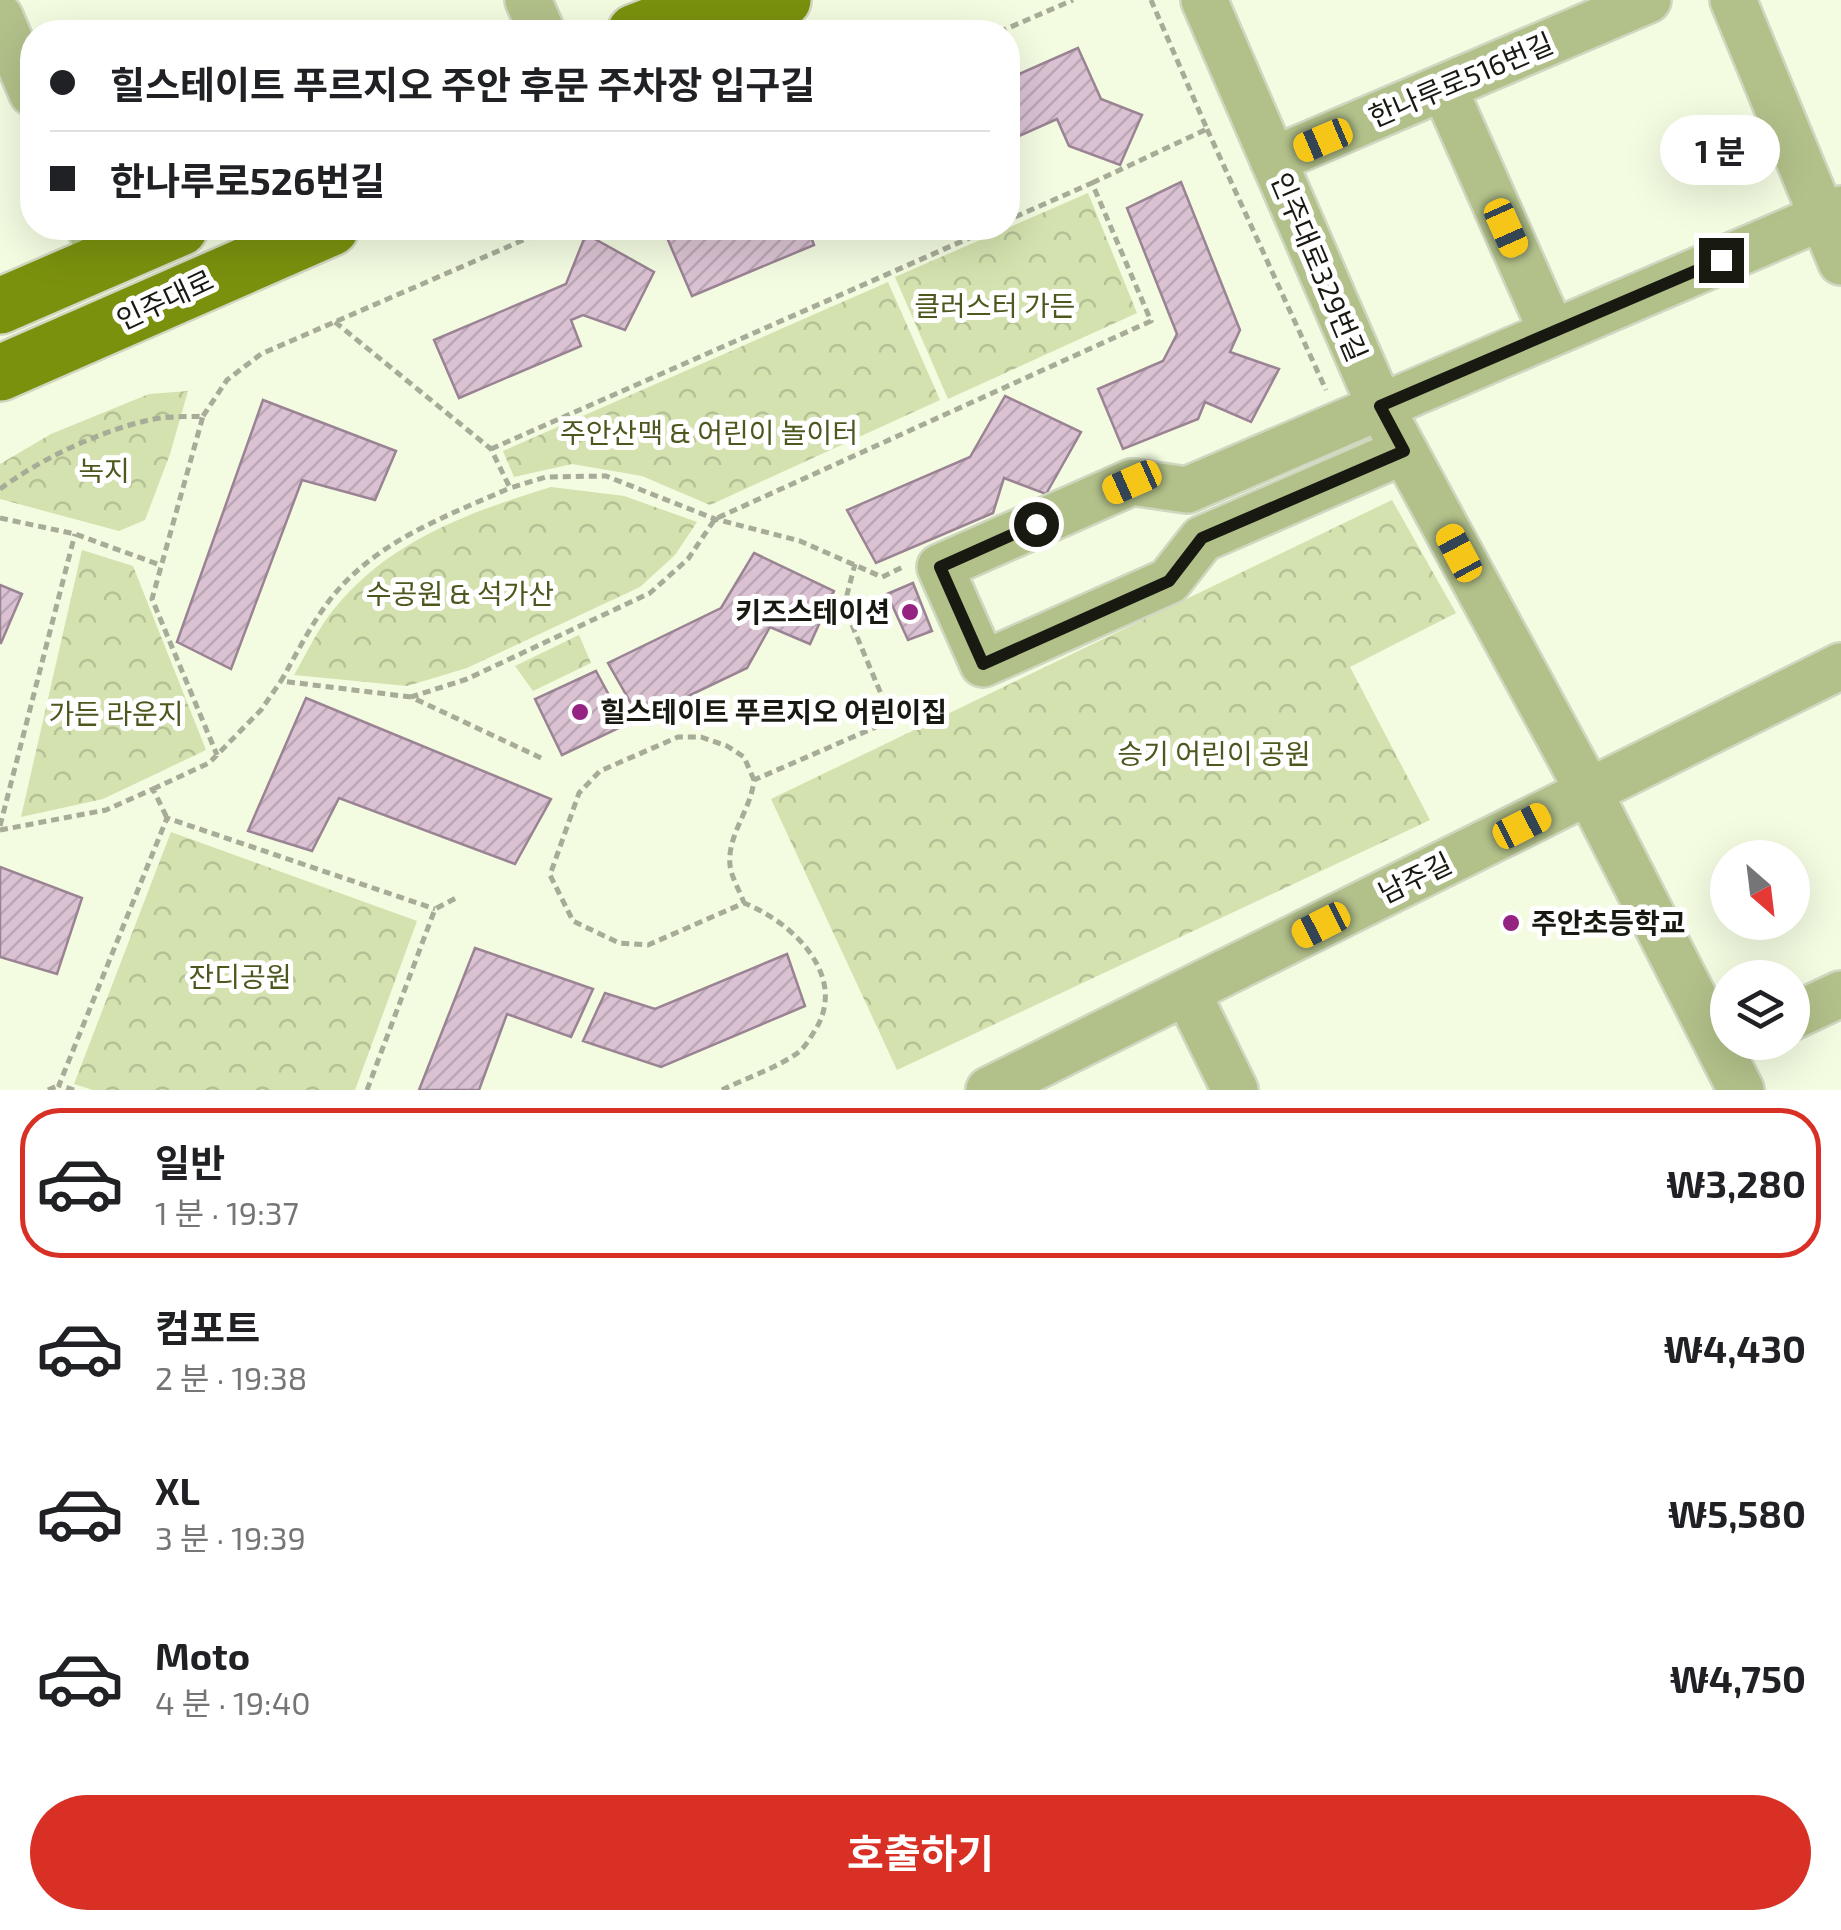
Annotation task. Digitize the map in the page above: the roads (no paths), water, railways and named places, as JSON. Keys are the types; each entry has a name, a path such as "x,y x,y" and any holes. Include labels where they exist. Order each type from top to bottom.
{"main road":[{"path":"665,20 678,15 761,13"},
{"name":"인주대로","path":"0,373 304,240"},
{"path":"0,306 97,244"}],"street":[{"name":"인주대로329번길","path":"1204,0 1380,406 1735,1062"},
{"name":"한나루로516번길","path":"1274,160 1648,0"},
{"path":"1733,0 1832,213 1841,262"},
{"path":"0,18 20,65"},
{"path":"1444,88 1552,332"},
{"path":"1404,451 1202,538 1169,581 983,664 940,567 1132,482 1187,490 1832,213"},
{"name":"남주길","path":"989,1090 1841,666"},
{"path":"1187,992 1235,1090"},
{"path":"1810,1009 1841,994"}],"place":[{"name":"키즈스테이션","path":"910,612"},
{"name":"힐스테이트 푸르지오 어린이집","path":"580,712"},
{"name":"주안초등학교","path":"1511,923"}],"park label":[{"name":"클러스터 가든","path":"995,306"},
{"name":"주안산맥 & 어린이 놀이터","path":"709,433"},
{"name":"녹지","path":"104,471"},
{"name":"수공원 & 석가산","path":"460,594"},
{"name":"가든 라운지","path":"116,714"},
{"name":"승기 어린이 공원","path":"1214,754"},
{"name":"잔디공원","path":"240,977"}]}
